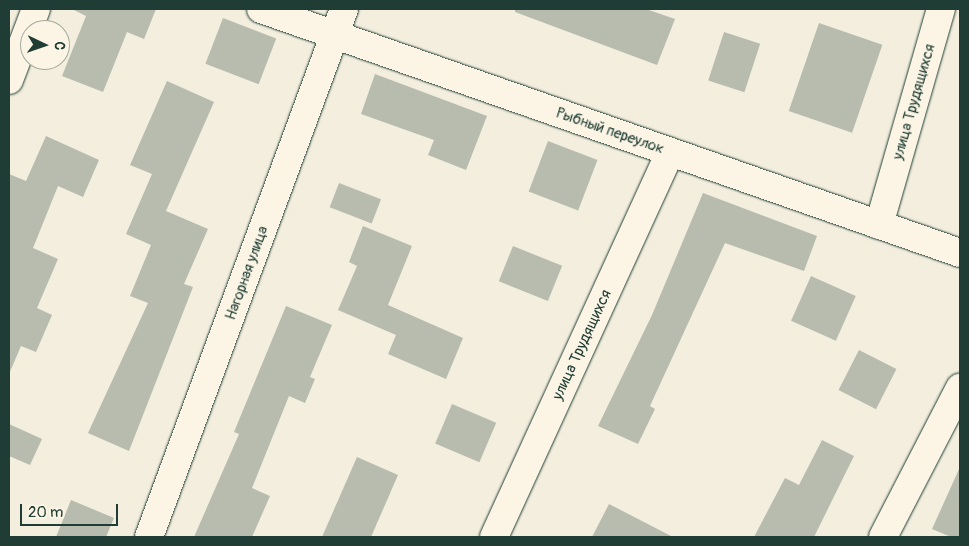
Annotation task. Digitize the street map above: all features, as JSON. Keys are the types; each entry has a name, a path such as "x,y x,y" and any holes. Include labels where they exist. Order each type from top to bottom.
{"street":[{"path":"9,80 36,9"},
{"name":"Рыбный переулок","path":"261,9 960,253"},
{"name":"Нагорная улица","path":"149,537 344,9"},
{"name":"улица Трудящихся","path":"879,225 941,9"},
{"name":"улица Трудящихся","path":"494,537 670,152"},
{"path":"883,537 960,388"}],"building":[{"path":"72,9 156,9 144,39 127,32 103,92 62,76 64,70 70,70 70,56 86,16"},
{"path":"515,9 646,9 675,19 657,65 515,12"},
{"path":"223,18 276,38 259,84 205,64"},
{"path":"819,23 882,45 852,133 789,111"},
{"path":"724,32 760,44 744,92 708,81"},
{"path":"375,74 487,116 466,170 428,155 434,140 361,114"},
{"path":"167,81 214,102 166,211 208,229 184,284 193,287 129,451 88,433 148,303 130,296 151,245 126,234 152,174 130,165"},
{"path":"46,136 99,160 83,197 58,186 33,248 58,259 37,308 52,315 36,352 21,346 9,374 9,174 26,181"},
{"path":"548,141 597,160 578,210 529,191"},
{"path":"339,183 381,199 372,223 330,207"},
{"path":"703,193 817,236 804,271 725,243 650,406 655,409 638,444 598,426 652,315"},
{"path":"363,226 412,246 388,305 463,338 446,379 388,354 396,335 338,310 357,266 349,262"},
{"path":"513,246 562,266 548,301 499,281"},
{"path":"811,276 856,296 836,341 791,321"},
{"path":"286,306 332,325 310,377 315,379 305,403 289,396 252,488 270,496 252,537 194,537 239,434 234,432"},
{"path":"859,350 896,369 876,409 839,390"},
{"path":"452,404 496,423 479,462 435,444"},
{"path":"9,424 42,439 30,465 9,456"},
{"path":"822,440 854,456 814,537 754,537 785,478 799,485"},
{"path":"357,457 398,475 371,537 322,537"},
{"path":"960,467 960,537 951,537 932,529"},
{"path":"71,500 114,518 106,537 56,537"},
{"path":"609,504 673,537 592,537"}]}
